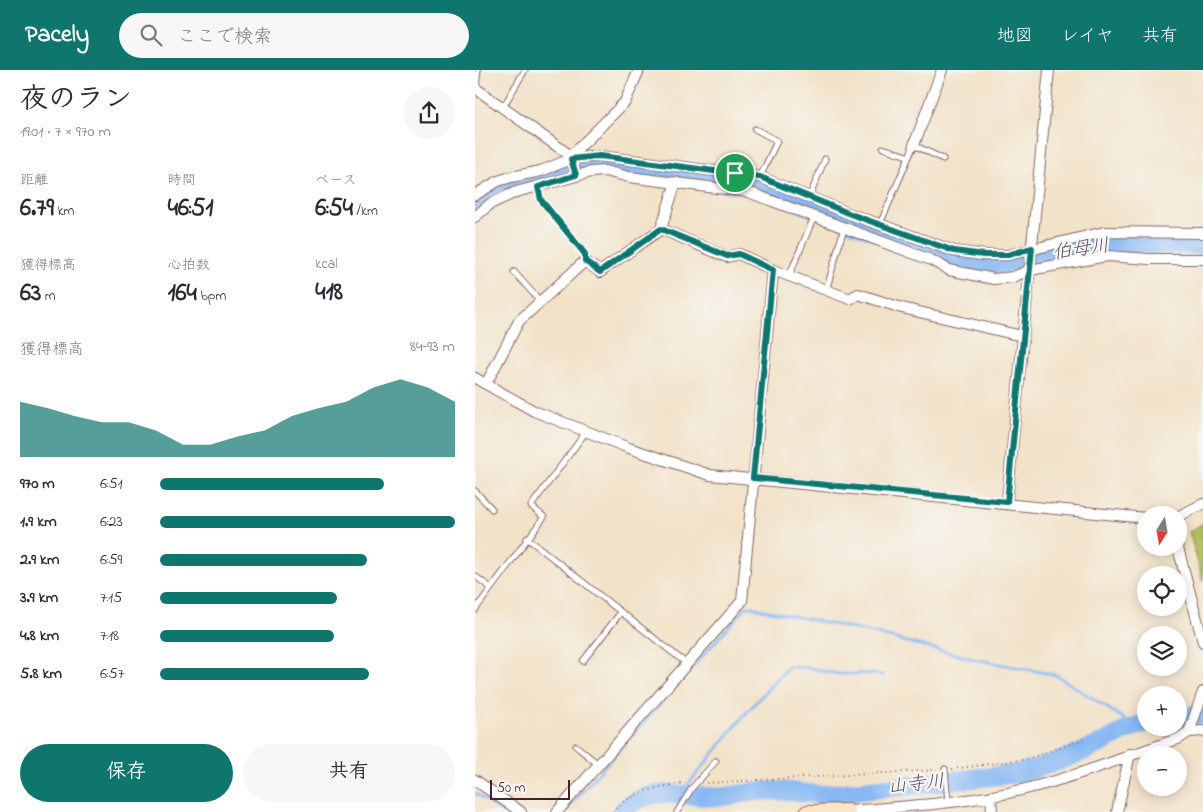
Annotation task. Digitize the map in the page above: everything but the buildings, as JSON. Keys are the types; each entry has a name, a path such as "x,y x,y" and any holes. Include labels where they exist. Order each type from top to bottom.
{"main road":[{"path":"807,812 848,812"}],"street":[{"path":"571,158 625,102 639,70"},
{"path":"914,144 942,70"},
{"path":"1007,502 1049,70"},
{"path":"475,90 503,107 571,158 576,175"},
{"path":"475,195 498,181 541,171 571,158 600,156 760,177 809,198 954,251 984,255 1008,255 1032,251 1104,232 1203,233"},
{"path":"475,217 503,197 576,175 605,171 748,192 931,260 949,270 995,279 1013,277 1030,268 1107,256 1149,259 1203,258"},
{"path":"486,384 519,321 585,261 600,272 661,229 676,182"},
{"path":"875,239 880,224"},
{"path":"661,229 727,256 739,254 773,270 850,299 858,294 902,308 1022,336"},
{"path":"557,812 742,601 773,270"},
{"path":"475,378 534,411 586,432 710,475 1007,502 1137,517"},
{"path":"1187,512 1203,504"},
{"path":"1180,556 1203,642"},
{"path":"848,812 932,808 948,802 991,796 1038,786 1178,739 1190,729 1201,697"},
{"path":"1190,729 1203,730"},
{"path":"1117,812 1130,754"},
{"path":"475,780 521,812"},
{"path":"991,796 992,812"}],"lane":[{"path":"475,90 478,70"},
{"path":"503,107 525,70"},
{"path":"755,129 777,141 760,177"},
{"path":"880,224 907,156 914,144 943,159"},
{"path":"883,148 907,156"},
{"path":"809,198 825,159"},
{"path":"538,187 541,200 585,254 585,261"},
{"path":"788,276 815,217"},
{"path":"826,291 845,228"},
{"path":"514,272 540,301"},
{"path":"475,610 544,517 531,506 586,432"},
{"path":"475,491 492,508"},
{"path":"527,538 687,664"},
{"path":"475,576 491,588"},
{"path":"583,660 621,612"},
{"path":"576,746 599,765"},
{"path":"677,812 696,783 716,761"},
{"path":"945,770 948,802"}],"path":[{"path":"612,812 619,805 649,789 696,783 976,768 1028,759 1087,738"}],"green space":[{"path":"1203,523 1203,581 1189,532"}],"waterway":[{"name":"伯母川","path":"475,206 502,188 596,163 749,184 953,260 994,266 1093,244 1203,245"},
{"path":"564,812 747,606 864,631 974,659 1056,675 1123,718 1128,729"},
{"path":"682,792 747,712 788,667 804,667 837,674 867,673 883,675"},
{"name":"山寺川","path":"1187,716 1203,714"},
{"name":"山寺川","path":"621,812 644,797 656,794 720,797 776,791 820,795 1014,774 1071,756 1137,726"},
{"path":"475,793 503,812"}],"route":[{"path":"600,156 735,173 760,177 853,215 898,229 954,251 984,255 1008,255 1032,248 1007,502 753,478 773,270 739,254 727,256 661,229 600,272 585,261 585,254 541,200 538,187 576,175 571,159 600,156"}]}
